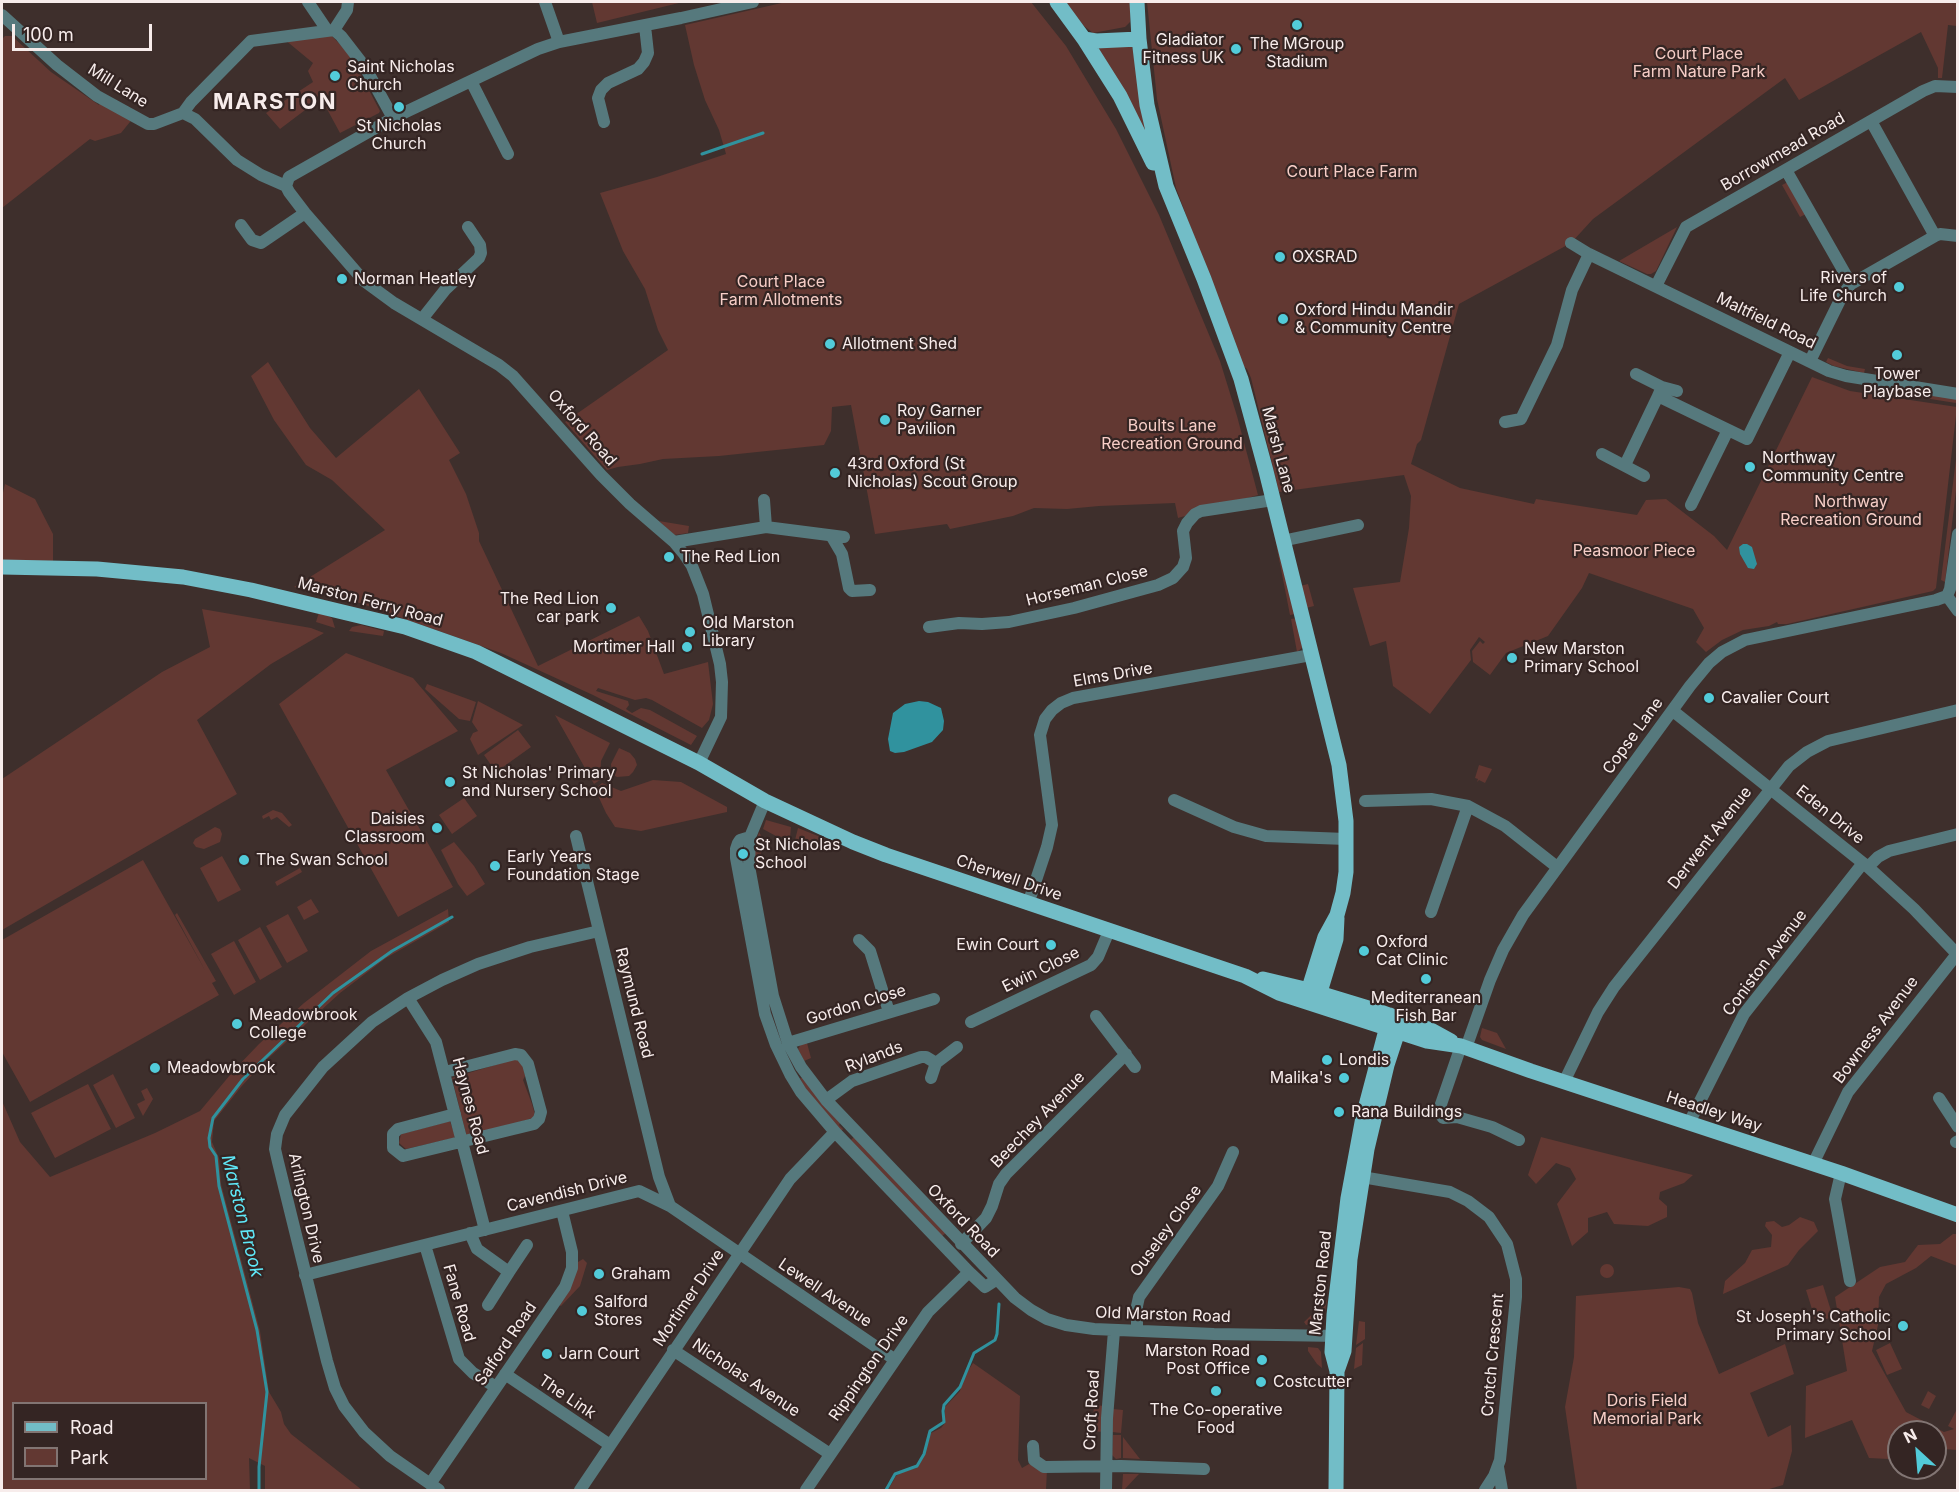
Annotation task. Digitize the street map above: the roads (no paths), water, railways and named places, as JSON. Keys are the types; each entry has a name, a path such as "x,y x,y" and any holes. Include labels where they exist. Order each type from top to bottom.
{"main road":[{"path":"1057,2 1084,39 1120,96 1166,186"},
{"name":"Marsh Lane","path":"1137,2 1147,105 1166,186 1241,379 1339,765 1346,812 1346,872 1337,915 1336,939 1324,960 1312,997"},
{"path":"1084,39 1096,41 1139,39"},
{"name":"Marston Ferry Road","path":"2,567 97,569 183,577 252,590 405,627 476,652 699,763 765,801"},
{"name":"Cherwell Drive","path":"765,801 853,842 1028,904 1245,976 1289,985 1312,997"},
{"name":"Cherwell Drive","path":"1245,976 1279,993 1312,997 1392,1021"},
{"name":"Headley Way","path":"1392,1021 1427,1041 1462,1046 1841,1173 1958,1215"},
{"name":"Marston Road","path":"1336,1491 1337,1371 1344,1351 1338,1336 1350,1259 1353,1199 1369,1114 1392,1021"},
{"name":"Marston Road","path":"1353,1199 1362,1177 1369,1114"}],"street":[{"path":"308,2 331,30 341,36 365,67 393,118"},
{"path":"348,2 347,10 331,30 251,41 183,113 195,119 237,160 261,175 286,186 289,177 393,118 538,49 559,42 753,2"},
{"path":"545,2 559,42"},
{"name":"Mill Lane","path":"2,15 83,86 134,117 148,124 154,124 183,113"},
{"path":"604,122 598,98 601,90 608,83 638,69 644,62 648,52 645,26"},
{"path":"471,81 508,154"},
{"name":"Borrowmead Road","path":"1656,286 1686,227 1931,87 1958,87"},
{"path":"1871,121 1935,236"},
{"path":"1786,170 1851,284"},
{"name":"Oxford Road","path":"286,186 305,213 364,281 394,303 513,375 601,475 674,542 692,566 699,582 720,664 722,682 721,717 699,763"},
{"path":"241,225 252,240 261,243 305,213"},
{"path":"422,319 445,290 479,258 480,245 468,227"},
{"path":"1810,361 1843,294 1851,284 1935,236 1940,234 1958,236"},
{"name":"Maltfield Road","path":"1571,243 1589,254 1790,352 1846,376 1958,394"},
{"path":"1505,422 1521,419 1555,350 1572,290 1589,254"},
{"path":"1636,374 1660,392 1748,439 1790,352"},
{"path":"1660,392 1677,391"},
{"path":"1625,465 1660,392"},
{"path":"1691,505 1728,430"},
{"path":"1602,454 1644,476"},
{"path":"764,500 766,527"},
{"name":"Horseman Close","path":"928,627 959,623 1009,622 1074,608 1158,585 1173,578 1183,567 1186,553 1183,531 1195,514 1201,511 1273,500"},
{"path":"1282,541 1358,525"},
{"path":"674,542 766,527 838,537 849,588 852,591 870,590"},
{"path":"1958,534 1947,596 1958,611"},
{"name":"Copse Lane","path":"1519,1140 1492,1127 1457,1117 1443,1118 1440,1113 1462,1046 1503,951 1523,915 1702,670 1718,655 1736,644 1775,633 1947,596"},
{"name":"Elms Drive","path":"1028,904 1052,830 1052,809 1040,735 1045,719 1056,707 1073,698 1311,655"},
{"name":"Derwent Avenue","path":"1564,1082 1605,999 1770,788 1798,758 1828,741 1958,710"},
{"name":"Eden Drive","path":"1673,711 1865,865 1914,909 1957,954"},
{"path":"1365,801 1431,798 1468,806 1505,826 1557,867"},
{"path":"1174,800 1234,827 1266,836 1346,839"},
{"name":"Oxford Road","path":"750,837 740,840 736,846 736,858 765,1014 776,1045 795,1071 826,1100 996,1280 985,1287 835,1132 801,1092 795,1071 788,1043 774,1003 748,857 750,837 765,801"},
{"path":"1431,912 1468,806"},
{"name":"Coniston Avenue","path":"1689,1123 1743,1014 1865,865 1889,851 1958,834"},
{"name":"Raymund Road","path":"576,836 659,1178 669,1206"},
{"name":"Arlington Drive","path":"435,1487 390,1456 364,1432 344,1406 327,1362 305,1275 275,1149 277,1134 285,1115 323,1067 372,1022 408,998 478,964 530,947 599,931"},
{"name":"Ewin Close","path":"971,1022 1091,965 1098,957 1109,931"},
{"path":"859,940 870,951 889,1012"},
{"name":"Bowness Avenue","path":"1813,1164 1848,1092 1957,954"},
{"name":"Haynes Road","path":"408,998 436,1042 485,1230"},
{"name":"Gordon Close","path":"788,1043 934,999"},
{"path":"1096,1016 1136,1067"},
{"path":"931,1078 936,1063 957,1047"},
{"path":"445,1072 515,1054 521,1055 528,1064 541,1112 534,1124 403,1156 393,1148 393,1134 398,1129 455,1114"},
{"name":"Beechey Avenue","path":"961,1244 986,1218 999,1184 1006,1174 1126,1054"},
{"name":"Rylands","path":"826,1100 852,1081 921,1057 926,1057 936,1063"},
{"path":"1939,1098 1958,1127"},
{"name":"Mortimer Drive","path":"580,1491 790,1179 835,1132"},
{"name":"Ouseley Close","path":"1137,1331 1139,1297 1218,1186 1233,1152"},
{"path":"1841,1173 1836,1199 1851,1281"},
{"name":"Crotch Crescent","path":"1362,1177 1450,1192 1468,1201 1490,1217 1507,1245 1516,1279 1516,1297 1498,1467 1485,1491"},
{"path":"639,1191 653,1185 659,1178"},
{"name":"Cavendish Drive","path":"305,1275 639,1191 669,1206"},
{"path":"669,1206 738,1254"},
{"name":"Salford Road","path":"435,1487 496,1387 565,1287 572,1268 572,1252 562,1211"},
{"path":"470,1233 477,1249 509,1272"},
{"name":"Fane Road","path":"425,1245 459,1359 473,1373 496,1387"},
{"path":"488,1305 527,1245"},
{"name":"Lewell Avenue","path":"738,1254 894,1359"},
{"name":"Rippington Drive","path":"806,1491 928,1312 969,1272"},
{"name":"Old Marston Road","path":"996,1280 1023,1304 1047,1319 1066,1325 1114,1331 1338,1336"},
{"name":"Croft Road","path":"1106,1491 1107,1418 1114,1331"},
{"name":"Nicholas Avenue","path":"673,1350 830,1454"},
{"name":"The Link","path":"506,1374 610,1445"},
{"path":"1033,1446 1034,1460 1044,1467 1204,1469"},
{"path":"1498,1467 1502,1491"}],"water":[{"path":"1743,544 1752,547 1757,564 1754,569 1748,568 1740,554 1739,547"},
{"path":"919,701 941,708 944,721 943,730 932,742 904,752 890,751 888,739 893,713 905,704"}],"waterway":[{"path":"702,154 763,133"},
{"name":"Marston Brook","path":"259,1490 259,1467 267,1392 257,1330 219,1186 216,1156 210,1147 209,1138 213,1118 243,1079 333,993 392,951 452,917"},
{"path":"886,1490 895,1474 917,1466 924,1454 930,1431 944,1422 944,1405 960,1387 974,1353 995,1340 999,1304"}],"place":[{"name":"The MGroup Stadium","path":"1297,25"},
{"name":"Gladiator Fitness UK","path":"1236,49"},
{"name":"Saint Nicholas Church","path":"335,76"},
{"name":"St Nicholas Church","path":"399,107"},
{"name":"OXSRAD","path":"1280,257"},
{"name":"Norman Heatley","path":"342,279"},
{"name":"Rivers of Life Church","path":"1899,287"},
{"name":"Oxford Hindu Mandir & Community Centre","path":"1283,319"},
{"name":"Allotment Shed","path":"830,344"},
{"name":"Tower Playbase","path":"1897,355"},
{"name":"Roy Garner Pavilion","path":"885,420"},
{"name":"Northway Community Centre","path":"1750,467"},
{"name":"43rd Oxford (St Nicholas) Scout Group","path":"835,473"},
{"name":"The Red Lion","path":"669,557"},
{"name":"The Red Lion car park","path":"611,608"},
{"name":"Old Marston Library","path":"690,632"},
{"name":"Mortimer Hall","path":"687,647"},
{"name":"New Marston Primary School","path":"1512,658"},
{"name":"Cavalier Court","path":"1709,698"},
{"name":"St Nicholas' Primary and Nursery School","path":"450,782"},
{"name":"Daisies Classroom","path":"437,828"},
{"name":"St Nicholas School","path":"743,854"},
{"name":"The Swan School","path":"244,860"},
{"name":"Early Years Foundation Stage","path":"495,866"},
{"name":"Ewin Court","path":"1051,945"},
{"name":"Oxford Cat Clinic","path":"1364,951"},
{"name":"Mediterranean Fish Bar","path":"1426,979"},
{"name":"Meadowbrook College","path":"237,1024"},
{"name":"Londis","path":"1327,1060"},
{"name":"Meadowbrook","path":"155,1068"},
{"name":"Malika's","path":"1344,1078"},
{"name":"Rana Buildings","path":"1339,1112"},
{"name":"Graham","path":"599,1274"},
{"name":"Salford Stores","path":"582,1311"},
{"name":"St Joseph's Catholic Primary School","path":"1903,1326"},
{"name":"Jarn Court","path":"547,1354"},
{"name":"Marston Road Post Office","path":"1262,1360"},
{"name":"Costcutter","path":"1261,1382"},
{"name":"The Co-operative Food","path":"1216,1391"}],"district":[{"name":"MARSTON","path":"275,102"}],"park label":[{"name":"Court Place Farm Nature Park","path":"1699,63"},
{"name":"Court Place Farm","path":"1352,172"},
{"name":"Court Place Farm Allotments","path":"781,291"},
{"name":"Boults Lane Recreation Ground","path":"1172,435"},
{"name":"Northway Recreation Ground","path":"1851,511"},
{"name":"Peasmoor Piece","path":"1634,551"},
{"name":"Doris Field Memorial Park","path":"1647,1410"}]}
